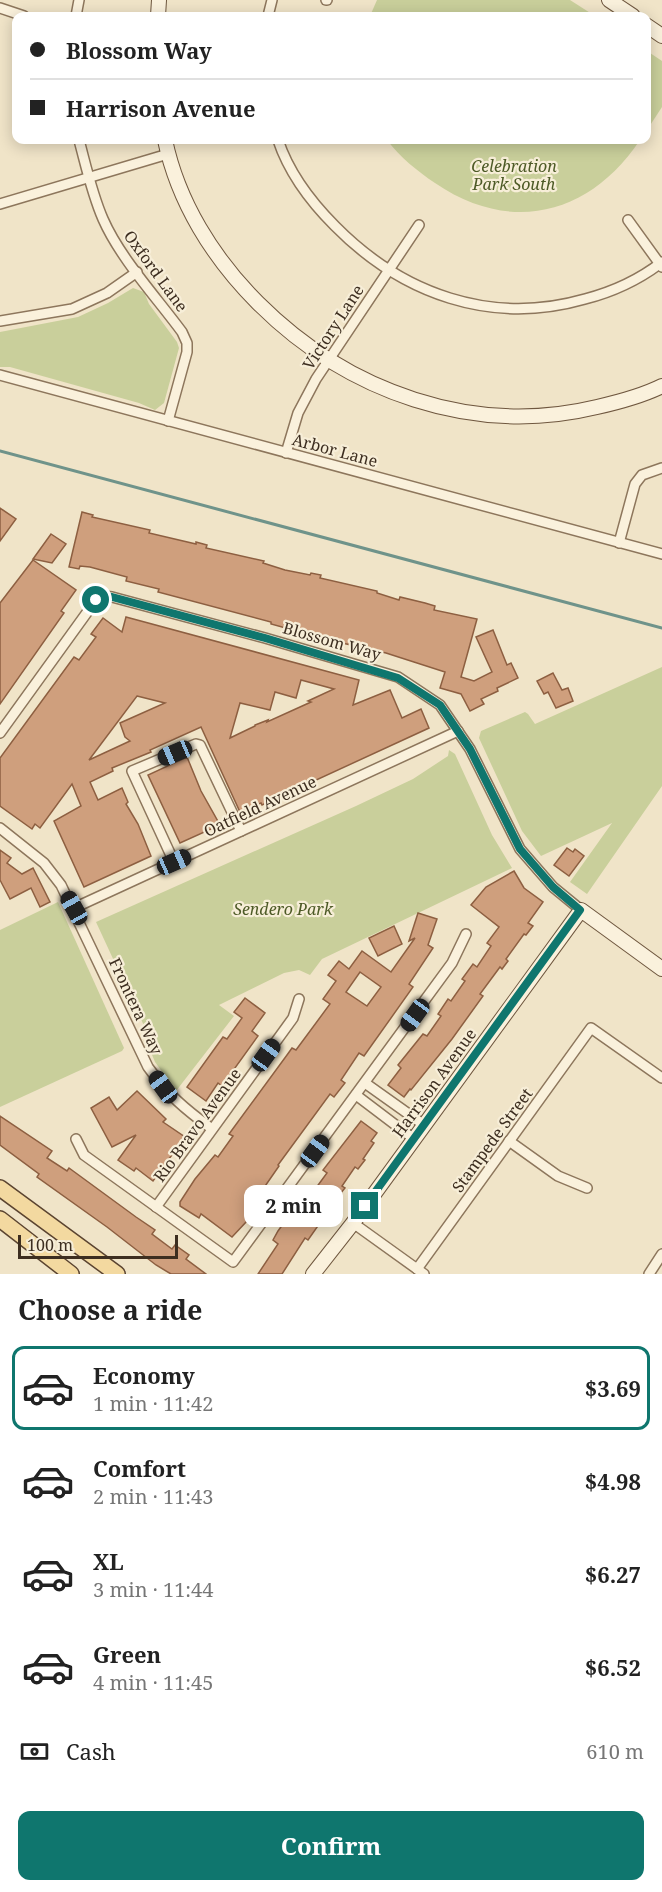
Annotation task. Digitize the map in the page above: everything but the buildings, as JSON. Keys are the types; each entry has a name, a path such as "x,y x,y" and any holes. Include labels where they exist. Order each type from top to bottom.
{"main road":[{"path":"0,1188 117,1274"},
{"path":"0,1219 71,1274"}],"street":[{"path":"609,0 627,12"},
{"name":"Oxford Lane","path":"80,144 103,220 137,272 182,332 187,343 187,352 168,421"},
{"path":"166,144 195,221 228,270 268,313 349,373 400,396 432,406 494,416 526,417 577,412 611,404 662,386"},
{"path":"280,144 292,171 322,214 352,242 388,270 410,283 454,300 502,309 526,310 553,307 599,295 631,281 661,264 628,220"},
{"path":"0,204 168,154"},
{"name":"Victory Lane","path":"286,453 298,413 329,360 419,225"},
{"path":"0,321 72,309 106,293 137,272"},
{"name":"Arbor Lane","path":"0,375 662,554"},
{"path":"619,543 636,484 642,475 662,468"},
{"name":"Blossom Way","path":"0,733 96,600 103,596 265,638 398,678 440,705 470,749 520,849 553,887 580,910 662,969"},
{"name":"Oatfield Avenue","path":"74,908 458,731"},
{"path":"174,862 132,771 196,744 200,745 241,831"},
{"name":"Frontera Way","path":"0,828 44,863 61,885 74,908 148,1067 179,1105 212,1129"},
{"name":"Harrison Avenue","path":"313,1274 580,910"},
{"path":"76,1139 84,1155 233,1262 452,963 466,934"},
{"name":"Rio Bravo Avenue","path":"156,1207 292,1018 300,999"},
{"name":"Stampede Street","path":"421,1272 509,1141 591,1028 662,1078"},
{"path":"365,1083 424,1125"},
{"path":"356,1095 414,1139"},
{"path":"509,1141 558,1176 587,1188"},
{"path":"353,1222 421,1272"},
{"path":"649,1274 662,1254"}],"green space":[{"path":"377,0 570,0 589,12 372,12"},
{"path":"651,54 662,61 662,107 651,124"},
{"name":"Celebration Park South","path":"391,144 637,144 620,166 598,186 573,200 547,209 520,212 492,209 464,199 435,183 403,158"},
{"path":"133,288 144,292 149,304 179,348 164,403 155,410 139,403 10,367 0,367 0,332 78,317"},
{"path":"662,667 662,786 587,894 570,882 612,823 541,856 522,831 479,738 481,731 525,712 535,724"},
{"name":"Sendero Park","path":"449,750 455,754 492,835 512,868 322,959 310,975 299,970 284,973 219,1005 234,1016 176,1091 155,1062 148,1045 152,1043 96,922 413,779 448,756"},
{"path":"58,902 124,1048 122,1051 0,1107 0,930"}],"waterway":[{"path":"0,451 662,628"}],"route":[{"path":"96,600 103,596 112,597 265,638 398,678 440,705 470,749 520,849 553,887 580,910 365,1206"}]}
